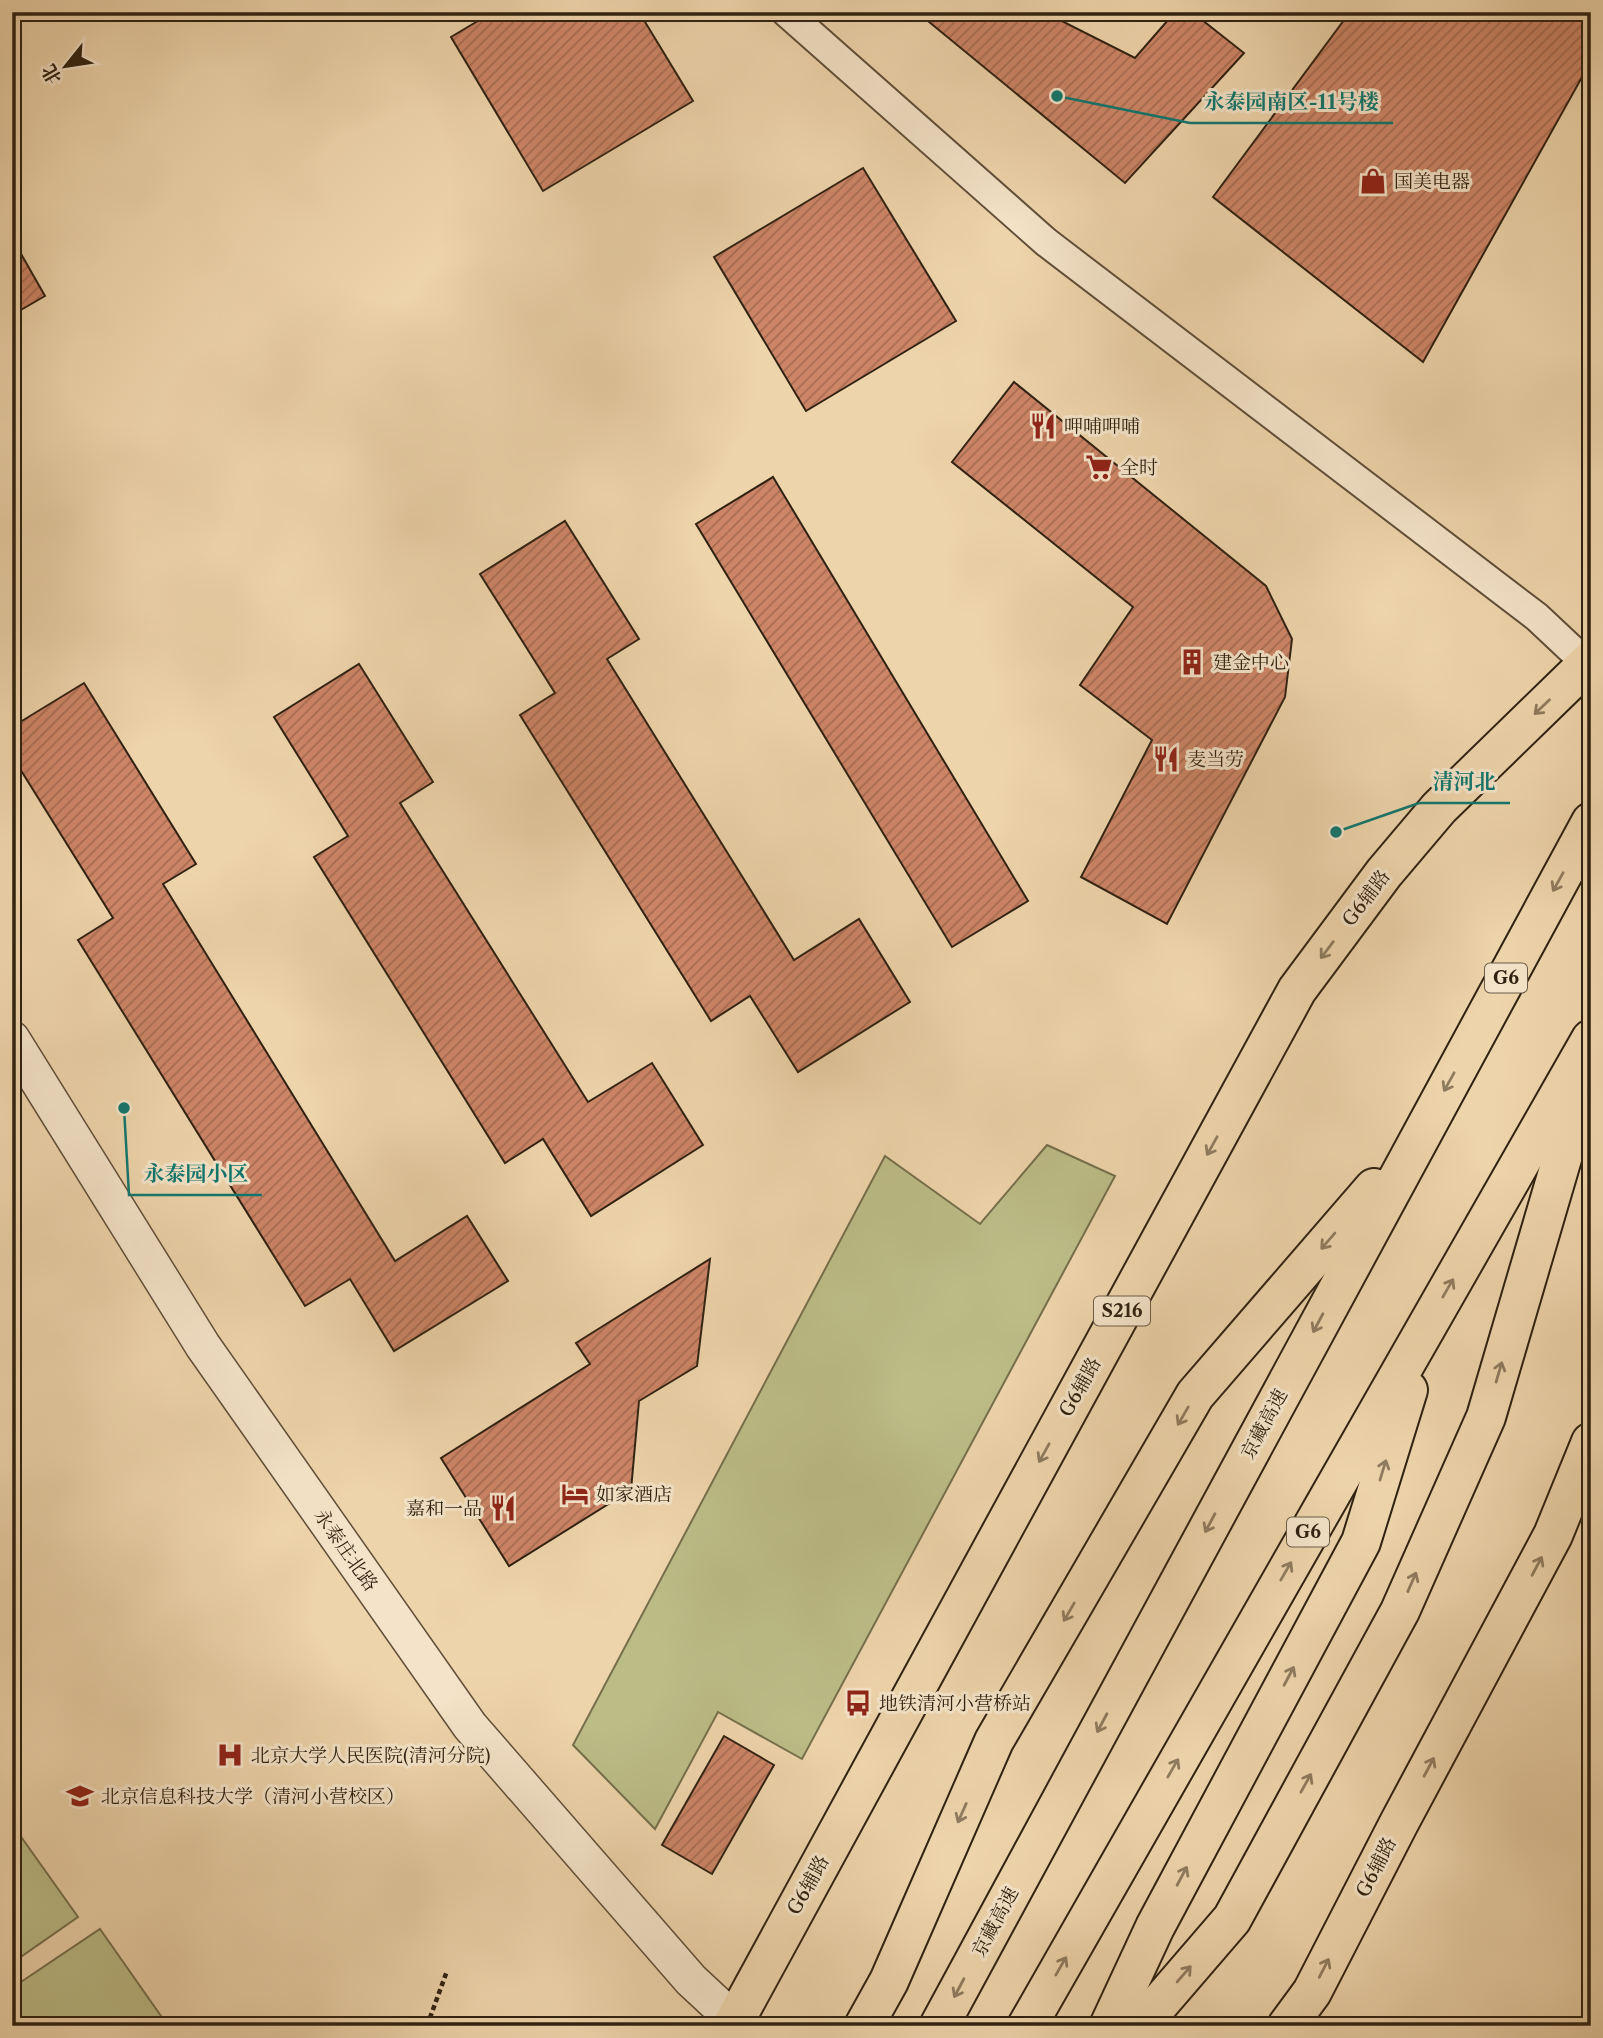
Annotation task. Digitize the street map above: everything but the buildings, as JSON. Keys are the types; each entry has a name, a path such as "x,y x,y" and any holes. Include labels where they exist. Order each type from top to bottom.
{"main road":[{"name":"G6辅路","path":"733,2023 1297,990 1384,873 1439,808 1589,662"},
{"name":"京藏高速","path":"939,2026 1591,822"},
{"name":"G6","path":"1027,2026 1591,1039"},
{"path":"1140,2026 1232,1919 1400,1611 1486,1417 1591,1060"},
{"path":"864,2026 889,1981 994,1741 1195,1395 1421,1133"},
{"path":"1109,2026 1155,1927 1361,1542 1429,1321"},
{"name":"G6辅路","path":"1287,2026 1312,1992 1553,1535 1591,1442"}],"street":[{"path":"786,12 1046,242 1537,617 1589,662"},
{"name":"永泰庄北路","path":"12,1039 203,1346 470,1726 691,1980 733,2023"}],"path":[{"path":"427,2026 447,1971"}],"green space":[{"path":"1047,1145 1115,1176 802,1759 718,1712 655,1829 573,1745 885,1156 980,1224"},
{"path":"12,1824 78,1917 12,1963"},
{"path":"100,1929 168,2026 12,2026 12,1988"}],"place":[{"name":"永泰园南区-11号楼","path":"1057,96"},
{"name":"国美电器","path":"1373,181"},
{"name":"呷哺呷哺","path":"1043,426"},
{"name":"全时","path":"1099,467"},
{"name":"建金中心","path":"1192,662"},
{"name":"麦当劳","path":"1166,759"},
{"name":"清河北","path":"1336,832"},
{"name":"永泰园小区","path":"124,1108"},
{"name":"如家酒店","path":"575,1494"},
{"name":"嘉和一品","path":"503,1508"},
{"name":"地铁清河小营桥站","path":"858,1703"},
{"name":"北京大学人民医院(清河分院)","path":"230,1755"},
{"name":"北京信息科技大学（清河小营校区）","path":"80,1796"}]}
